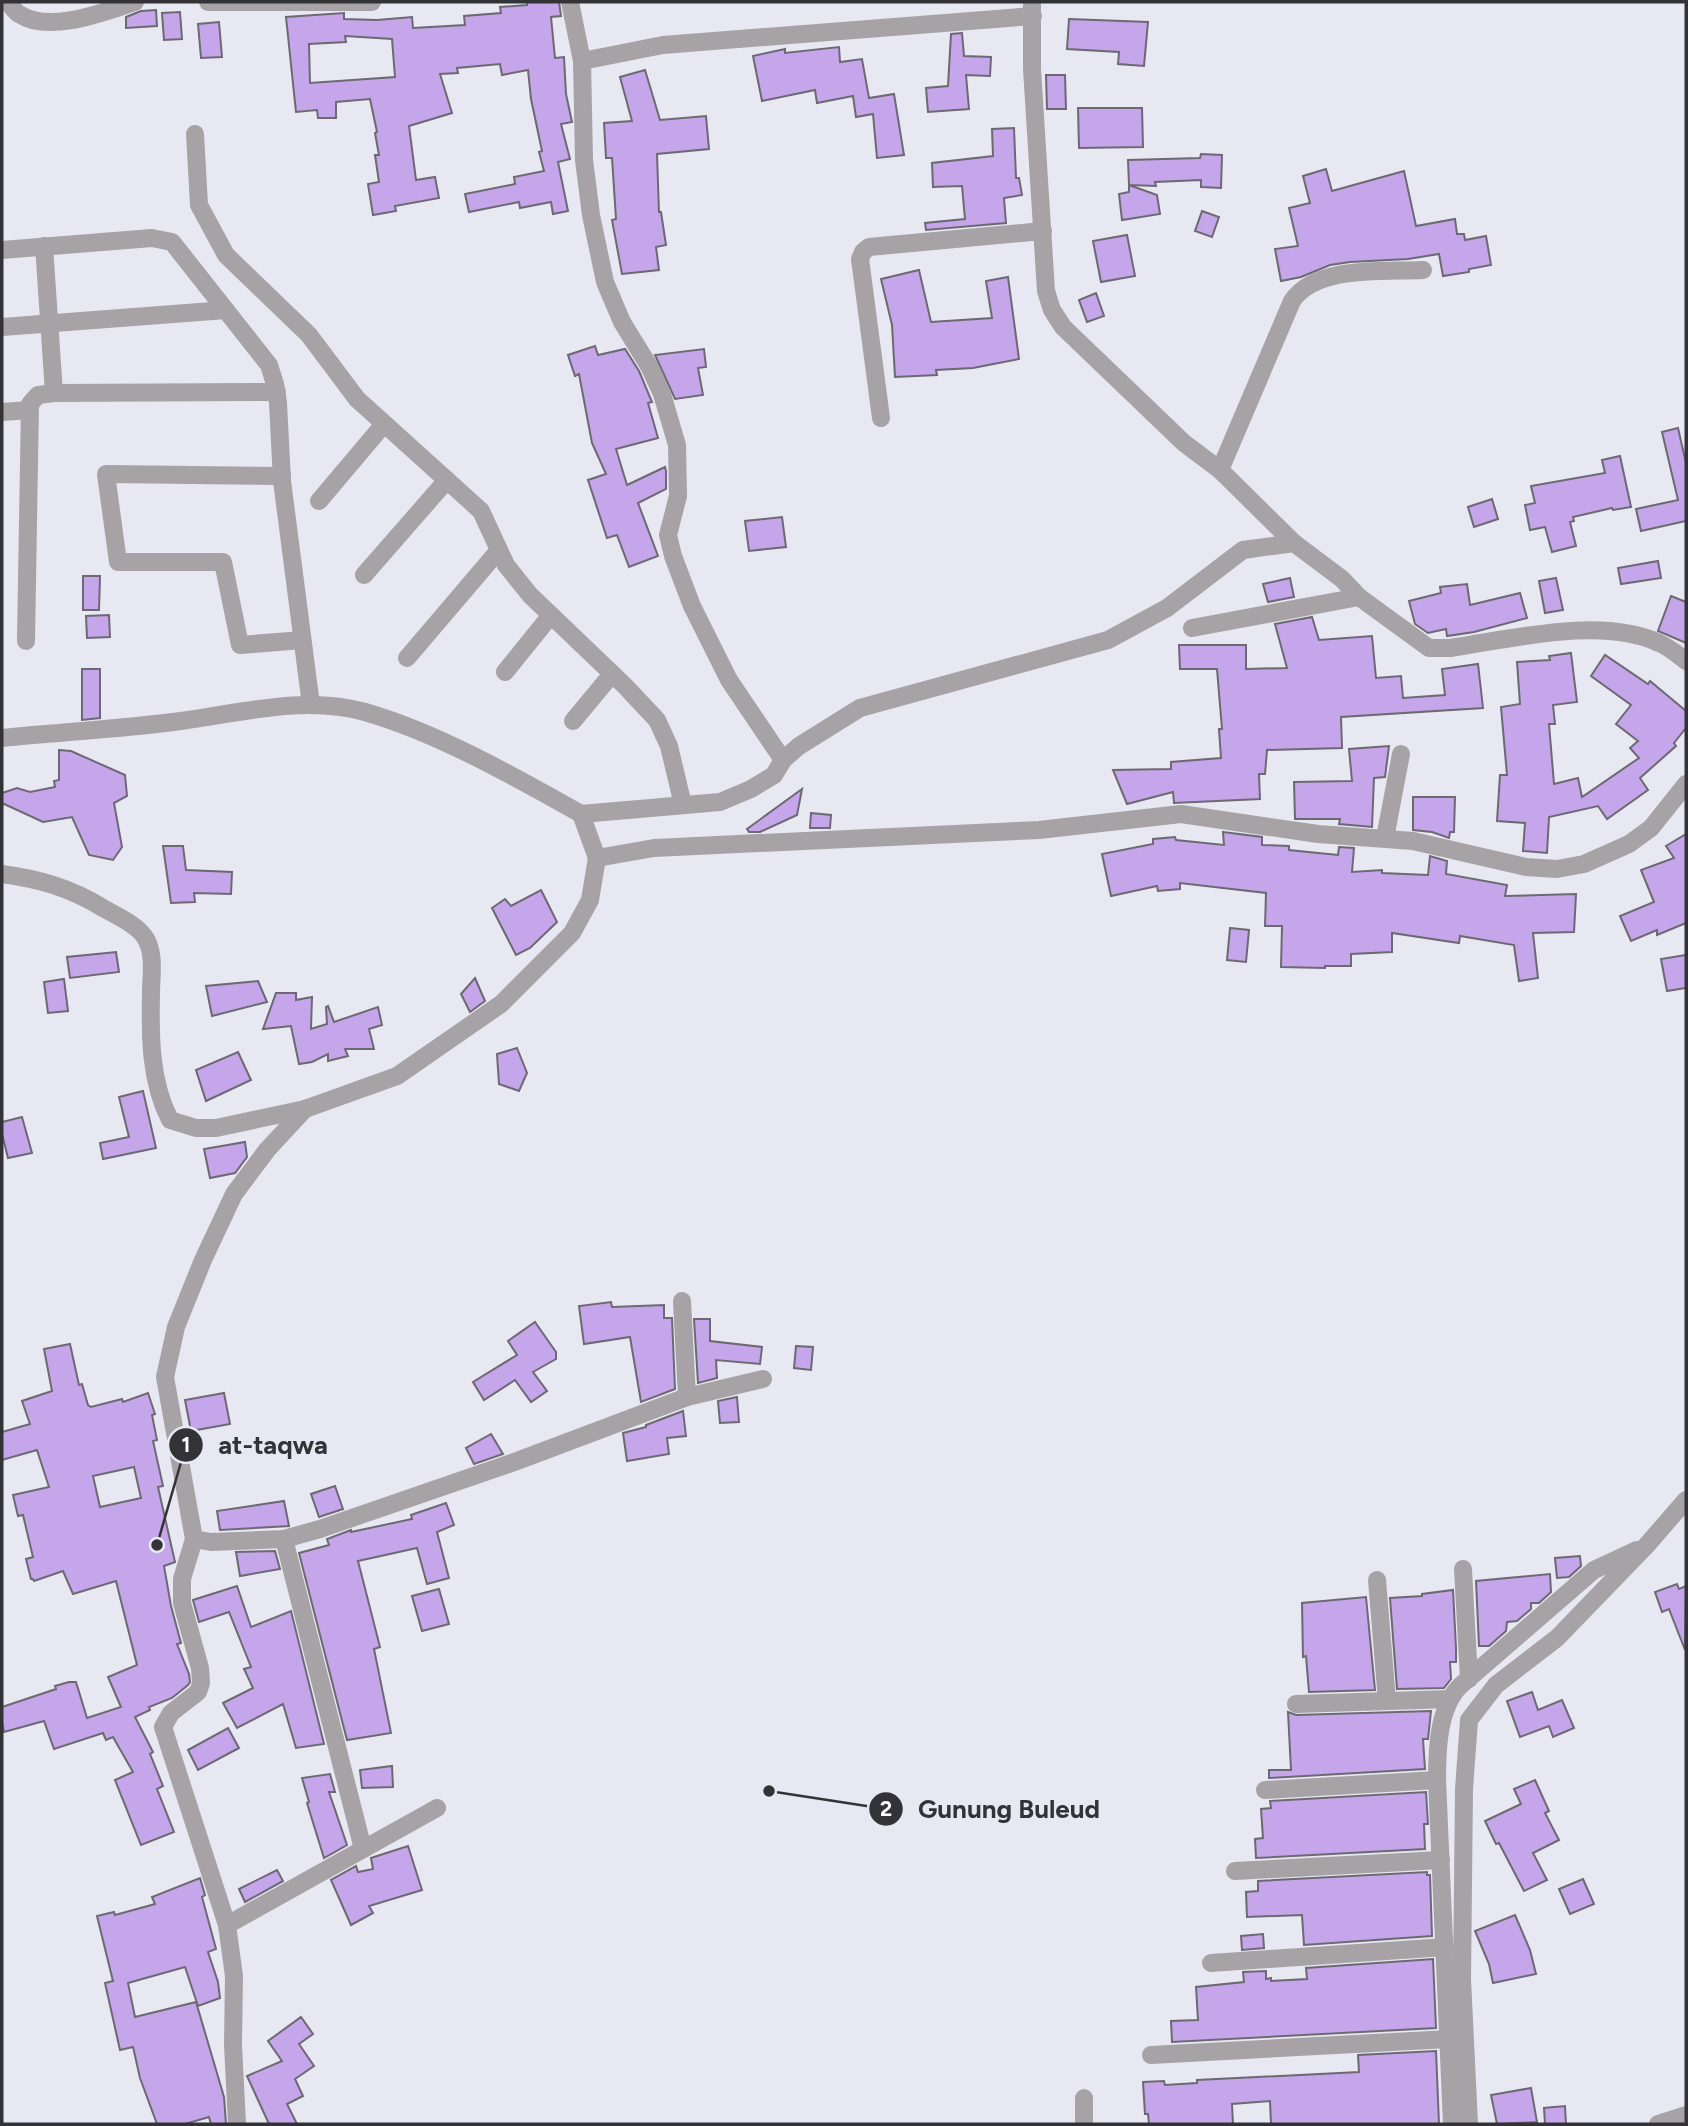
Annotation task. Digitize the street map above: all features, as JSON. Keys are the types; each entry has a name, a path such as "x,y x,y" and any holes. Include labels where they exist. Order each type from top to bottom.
{"street":[{"path":"8,2 19,14 45,23 71,20 135,2"},
{"path":"208,2 372,2"},
{"path":"570,2 582,61 584,160 591,215 605,282 622,322 649,366 662,394 677,445 677,496 668,535 673,556 692,606 729,680 783,760"},
{"path":"582,61 663,45 1032,9 1032,69 1046,291 1052,310 1063,327 1184,443 1220,470 1294,543 1342,579 1359,597 1429,648 1450,648 1593,628 1631,634 1660,643 1686,661"},
{"path":"195,134 199,205 226,255 309,335 357,399 481,511 514,575 657,720 670,746 683,805"},
{"path":"881,418 860,260 863,252 869,247 1043,231"},
{"path":"2,250 152,238 172,242 269,365 277,391 282,476 311,705"},
{"path":"44,246 54,393"},
{"path":"1220,470 1299,290 1311,282 1334,275 1423,270"},
{"path":"2,327 226,310"},
{"path":"26,641 29,410 30,404 38,395 277,391"},
{"path":"2,412 29,410"},
{"path":"319,501 384,424"},
{"path":"282,476 106,474 118,562 223,562 240,645 302,640"},
{"path":"364,576 447,480"},
{"path":"2,738 311,705 364,712 424,734 523,782 581,814 720,802 751,789 774,775 783,760 799,746 860,708 1108,640 1167,608 1243,550 1294,543"},
{"path":"407,658 499,550"},
{"path":"1192,628 1359,597"},
{"path":"505,672 551,615"},
{"path":"573,721 612,674"},
{"path":"1384,838 1401,754"},
{"path":"597,858 654,848 1039,831 1181,814 1318,834 1413,841 1526,867 1557,869 1584,863 1629,844 1651,828 1686,784"},
{"path":"2,874 48,881 82,895 132,926 146,939 152,961 152,1058 160,1100 170,1119 196,1128 216,1128 305,1109 397,1076 500,1004 572,933 590,900 597,858 581,814"},
{"path":"237,2124 233,2045 234,1976 227,1925 163,1727 171,1713 198,1692 201,1683 200,1668 182,1603 183,1579 194,1539 165,1377 176,1327 203,1260 234,1195 267,1150 305,1109"},
{"path":"682,1301 687,1397"},
{"path":"194,1539 211,1542 284,1539 320,1530 517,1461 687,1397 763,1379"},
{"path":"1469,2124 1462,1979 1464,1789 1469,1720 1496,1685 1557,1638 1646,1546 1686,1500"},
{"path":"284,1539 363,1849"},
{"path":"1452,2124 1437,1780 1437,1753 1450,1699 1469,1679 1594,1570 1646,1546"},
{"path":"1463,1569 1469,1679"},
{"path":"1377,1580 1387,1701"},
{"path":"1296,1704 1450,1699"},
{"path":"1265,1790 1437,1780"},
{"path":"227,1925 437,1808"},
{"path":"1235,1871 1441,1860"},
{"path":"1211,1963 1445,1947"},
{"path":"1151,2054 1449,2039"},
{"path":"1084,2098 1084,2124"},
{"path":"1658,2124 1686,2115"}],"building":[{"path":"527,2 559,2 561,16 551,17 555,58 564,57 566,94 572,122 561,124 570,159 558,162 568,211 553,214 551,202 520,208 519,202 469,212 465,194 515,184 514,177 544,171 528,70 502,75 500,64 457,68 458,73 440,74 452,113 409,126 416,180 435,177 439,198 395,206 396,211 373,215 368,184 379,182 375,155 379,155 370,99 336,102 336,118 318,118 317,110 296,112 286,17 344,13 344,19 412,17 413,28 465,25 464,16 501,13 500,7 527,5","holes":["345,36 392,39 395,77 310,83 309,44 346,42"]},
{"path":"156,10 157,26 126,28 126,17 141,11"},
{"path":"180,12 182,39 164,40 162,13"},
{"path":"1069,19 1148,22 1144,66 1118,64 1119,52 1067,49"},
{"path":"219,22 222,57 201,58 198,24"},
{"path":"962,33 964,56 991,57 990,76 966,75 969,109 928,112 926,88 948,86 951,34"},
{"path":"839,47 840,62 862,59 869,98 894,94 904,155 877,158 873,114 856,117 853,96 817,103 815,90 762,101 753,56 785,49 785,53"},
{"path":"645,70 660,120 706,116 709,149 657,154 659,212 666,245 656,247 659,270 622,274 612,220 616,219 612,158 606,158 604,123 632,121 620,77"},
{"path":"1046,75 1065,75 1066,109 1047,109"},
{"path":"1078,108 1142,108 1143,147 1079,148"},
{"path":"1014,128 1016,178 1019,178 1022,195 1004,198 1006,223 926,230 925,223 965,219 962,186 933,187 932,163 993,156 992,129"},
{"path":"1201,154 1222,155 1221,188 1201,187 1201,180 1155,182 1156,186 1129,185 1128,160 1200,158"},
{"path":"1326,169 1332,191 1404,171 1416,226 1455,219 1457,234 1464,234 1465,240 1486,236 1491,265 1443,276 1439,254 1330,265 1301,277 1281,281 1275,249 1298,246 1289,208 1310,203 1303,176"},
{"path":"1129,185 1157,195 1160,214 1122,220 1119,194 1129,192"},
{"path":"1202,211 1219,217 1212,237 1195,231"},
{"path":"1127,235 1135,276 1101,282 1093,241"},
{"path":"919,270 931,322 992,318 986,281 1008,277 1019,359 973,368 936,370 937,375 895,377 892,325 881,279"},
{"path":"1096,293 1104,316 1087,322 1079,300"},
{"path":"595,346 598,355 625,349 639,371 652,402 648,403 658,438 616,449 627,485 665,467 666,471 666,489 638,503 658,556 629,567 617,535 607,538 588,480 606,474 592,443 579,374 575,376 568,355"},
{"path":"704,349 706,367 698,368 703,395 675,399 655,355"},
{"path":"1678,428 1686,463 1686,521 1641,531 1636,509 1678,500 1662,432"},
{"path":"1620,456 1631,507 1612,508 1573,517 1574,521 1570,522 1576,546 1552,552 1545,527 1530,530 1525,505 1535,503 1531,486 1605,473 1602,460"},
{"path":"1492,499 1498,519 1474,527 1468,507"},
{"path":"782,517 786,547 749,551 745,521"},
{"path":"1658,561 1661,578 1621,584 1618,568"},
{"path":"83,576 100,576 99,610 83,610"},
{"path":"1290,578 1294,597 1268,602 1263,584"},
{"path":"1556,578 1563,610 1545,613 1539,581"},
{"path":"1467,584 1470,605 1520,593 1527,618 1447,636 1446,629 1428,633 1415,624 1409,601 1441,593 1440,587"},
{"path":"1671,596 1686,602 1686,643 1658,631"},
{"path":"109,615 110,637 87,638 86,616"},
{"path":"1312,617 1319,640 1372,636 1376,678 1401,676 1403,698 1445,695 1442,669 1478,664 1483,708 1341,717 1342,748 1267,750 1265,774 1259,774 1260,799 1174,803 1173,792 1127,804 1113,770 1171,769 1171,762 1221,758 1219,729 1222,729 1217,669 1180,669 1179,645 1246,645 1246,669 1287,668 1275,624"},
{"path":"1571,653 1577,702 1553,705 1555,724 1549,724 1554,784 1578,778 1582,797 1639,758 1630,748 1638,741 1616,724 1631,705 1591,676 1605,655 1648,684 1650,681 1686,711 1686,728 1674,743 1676,746 1640,778 1648,790 1607,819 1598,806 1549,817 1547,853 1523,851 1525,823 1497,821 1500,775 1507,775 1501,707 1520,704 1517,662 1550,660 1549,656"},
{"path":"82,669 100,669 100,718 82,720"},
{"path":"1389,746 1385,777 1374,778 1372,827 1339,824 1340,819 1295,819 1294,782 1352,781 1349,749"},
{"path":"59,750 71,751 125,775 127,796 114,803 122,847 113,860 89,855 72,817 43,822 2,803 2,793 17,788 30,792 55,787 54,781 59,780"},
{"path":"802,789 797,815 760,832 749,832 747,829"},
{"path":"1413,797 1455,797 1454,832 1450,832 1449,838 1432,832 1413,830"},
{"path":"811,813 831,815 830,828 810,828"},
{"path":"1223,832 1262,837 1262,845 1289,846 1289,850 1338,855 1339,847 1354,848 1352,872 1382,870 1382,873 1428,875 1430,856 1447,861 1446,874 1507,885 1505,896 1576,894 1574,932 1533,933 1538,978 1519,981 1514,945 1460,936 1459,943 1392,933 1392,952 1351,954 1351,966 1281,967 1282,926 1265,926 1266,893 1180,883 1180,889 1158,891 1157,886 1111,896 1102,854 1153,844 1153,839 1175,837 1176,840 1224,845"},
{"path":"1686,834 1686,923 1657,935 1657,930 1631,941 1620,916 1654,902 1641,870 1674,858 1666,846"},
{"path":"163,846 183,846 186,870 232,872 231,894 194,893 195,902 171,903"},
{"path":"541,890 557,922 530,948 516,955 492,908 505,899 511,906"},
{"path":"1230,928 1249,930 1246,962 1227,960"},
{"path":"116,952 119,972 70,978 67,957"},
{"path":"1686,955 1686,988 1667,991 1661,959"},
{"path":"475,978 485,1001 470,1012 461,994"},
{"path":"64,979 68,1011 48,1013 44,982"},
{"path":"258,981 267,1002 212,1016 206,986"},
{"path":"276,993 296,993 296,1000 312,997 311,1029 327,1024 328,1006 334,1022 378,1007 382,1025 369,1029 374,1049 345,1049 348,1056 328,1061 328,1054 312,1062 299,1064 291,1026 263,1029"},
{"path":"517,1048 527,1073 519,1091 499,1084 497,1054"},
{"path":"238,1052 251,1080 206,1101 196,1070"},
{"path":"143,1091 156,1148 103,1159 100,1143 129,1137 119,1097"},
{"path":"22,1117 32,1153 8,1158 2,1122"},
{"path":"245,1142 247,1157 235,1173 210,1178 204,1149"},
{"path":"611,1302 612,1307 664,1305 664,1318 672,1318 675,1389 641,1402 630,1337 584,1344 579,1306"},
{"path":"694,1319 710,1319 710,1341 762,1347 760,1364 716,1360 717,1378 698,1383"},
{"path":"535,1322 556,1352 556,1359 533,1372 547,1391 531,1402 515,1380 484,1400 473,1382 517,1355 508,1341"},
{"path":"70,1344 79,1385 82,1384 91,1407 122,1399 123,1402 148,1393 155,1414 152,1415 157,1440 153,1441 163,1486 158,1487 175,1562 164,1566 181,1643 177,1644 190,1682 172,1698 149,1707 150,1710 135,1717 153,1752 150,1754 163,1786 157,1789 174,1832 141,1845 115,1780 133,1772 113,1737 106,1740 103,1733 54,1749 44,1721 4,1732 2,1723 2,1707 69,1682 76,1682 87,1718 121,1707 108,1677 137,1665 116,1581 73,1594 63,1571 34,1581 31,1579 26,1559 33,1557 23,1515 18,1516 13,1495 49,1487 37,1450 2,1460 2,1432 30,1424 22,1401 52,1391 44,1349","holes":["134,1467 141,1498 100,1507 93,1476"]},
{"path":"796,1346 813,1347 811,1370 794,1368"},
{"path":"224,1393 230,1424 191,1431 185,1400"},
{"path":"737,1397 739,1422 720,1423 718,1401"},
{"path":"683,1411 686,1436 667,1438 669,1454 627,1461 623,1433 646,1427"},
{"path":"491,1434 503,1454 474,1464 466,1448"},
{"path":"335,1486 343,1509 319,1517 311,1494"},
{"path":"284,1501 289,1526 220,1530 217,1511"},
{"path":"446,1503 454,1525 437,1532 449,1578 427,1584 417,1548 358,1561 380,1647 374,1649 391,1733 347,1740 299,1553 329,1545 327,1539 351,1530 412,1519 411,1515"},
{"path":"275,1551 280,1569 240,1576 236,1552"},
{"path":"1580,1556 1581,1566 1569,1577 1557,1578 1555,1558"},
{"path":"1550,1574 1551,1592 1539,1603 1531,1603 1531,1609 1517,1621 1507,1622 1506,1631 1489,1646 1479,1646 1476,1581"},
{"path":"1677,1584 1679,1589 1686,1586 1685,1650 1669,1609 1662,1612 1655,1592"},
{"path":"237,1586 251,1627 291,1611 324,1744 296,1748 283,1704 237,1728 223,1703 253,1688 244,1669 251,1667 229,1612 199,1622 193,1600"},
{"path":"439,1589 449,1624 422,1631 412,1596"},
{"path":"1453,1590 1456,1662 1450,1662 1451,1679 1444,1688 1397,1689 1390,1598"},
{"path":"1366,1597 1375,1690 1309,1692 1306,1656 1303,1657 1302,1603"},
{"path":"1532,1692 1538,1710 1562,1700 1574,1728 1553,1737 1549,1726 1520,1737 1507,1701"},
{"path":"1431,1711 1428,1739 1423,1739 1425,1769 1269,1778 1269,1770 1291,1770 1288,1712 1296,1715"},
{"path":"228,1728 239,1748 198,1770 188,1750"},
{"path":"392,1766 393,1787 362,1788 360,1770"},
{"path":"330,1774 335,1792 329,1792 347,1845 324,1858 302,1778"},
{"path":"1535,1780 1549,1811 1545,1813 1559,1840 1533,1853 1547,1880 1524,1891 1485,1821 1521,1804 1514,1789"},
{"path":"1426,1792 1428,1824 1424,1824 1425,1849 1256,1858 1255,1839 1263,1838 1261,1809 1271,1808 1270,1801"},
{"path":"408,1846 422,1890 369,1906 373,1913 351,1925 331,1880 356,1866 358,1872 373,1869 371,1858"},
{"path":"277,1870 283,1881 245,1902 239,1889"},
{"path":"1427,1872 1427,1875 1430,1875 1432,1936 1304,1945 1302,1915 1247,1917 1246,1892 1258,1891 1258,1881"},
{"path":"200,1878 205,1895 202,1897 216,1949 208,1952 218,1982 220,1998 198,2006 185,1967 128,1983 135,2017 196,2002 224,2097 226,2124 211,2124 209,2117 185,2124 157,2124 140,2078 133,2047 120,2050 105,1983 113,1981 97,1916 114,1912 115,1915 155,1904 152,1897"},
{"path":"1583,1879 1594,1904 1570,1914 1559,1889"},
{"path":"1515,1915 1530,1950 1536,1974 1493,1983 1489,1964 1475,1931"},
{"path":"1263,1934 1264,1948 1242,1950 1241,1936"},
{"path":"1433,1959 1436,2028 1172,2042 1171,2021 1198,2020 1196,1987 1244,1982 1243,1972 1266,1971 1266,1979 1271,1978 1271,1981 1307,1979 1306,1968"},
{"path":"301,2017 313,2034 299,2044 314,2066 295,2079 303,2096 287,2104 297,2124 269,2124 247,2076 282,2061 268,2041"},
{"path":"1436,2051 1439,2124 1271,2124 1270,2101 1232,2104 1233,2124 1149,2124 1148,2114 1145,2114 1143,2082 1164,2081 1165,2085 1197,2083 1197,2080 1359,2072 1358,2055"},
{"path":"1531,2088 1537,2122 1497,2124 1491,2095"},
{"path":"1565,2106 1566,2124 1545,2124 1544,2108"}],"place":[{"name":"at-taqwa","path":"157,1545"},
{"name":"Gunung Buleud","path":"769,1791"}]}
